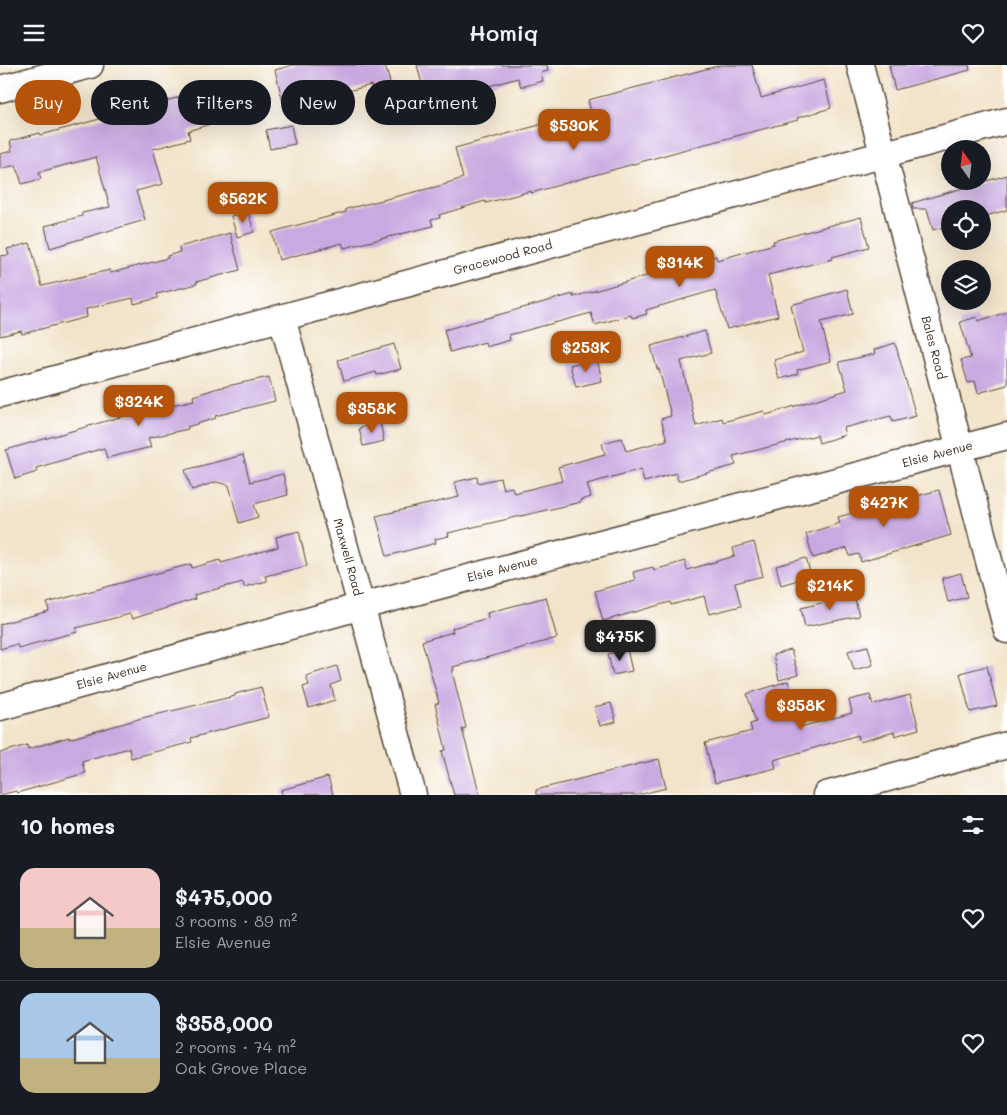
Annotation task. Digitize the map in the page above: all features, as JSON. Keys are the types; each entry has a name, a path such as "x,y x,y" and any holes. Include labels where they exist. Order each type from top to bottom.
{"street":[{"path":"0,89 90,65"},
{"name":"Bales Road","path":"860,65 1007,630"},
{"name":"Gracewood Road","path":"0,394 1007,121"},
{"name":"Maxwell Road","path":"282,318 413,795"},
{"name":"Elsie Avenue","path":"0,707 362,606 1007,436"},
{"path":"826,795 1007,745"}],"building":[{"path":"293,65 385,65 389,80 365,80 365,87 355,89 355,80 281,80 281,94 275,70"},
{"path":"417,65 547,65 548,71 541,73 543,81 521,87 518,78 496,84 496,80 421,80"},
{"path":"721,65 752,65 761,98 824,80 831,108 797,118 798,120 531,193 531,191 486,203 485,201 439,215 440,218 431,220 433,226 344,248 342,243 279,260 272,232 346,212 346,209 447,184 463,178 455,148 591,111 588,100"},
{"path":"889,65 969,65 970,70 895,90"},
{"path":"178,98 178,125 207,125 188,131 190,139 153,149 163,184 136,191 145,220 50,248 45,226 82,216 82,213 110,207 96,157 39,172 41,179 22,184 16,165 0,169 0,154 12,151 10,141 91,121 91,125 168,125 168,100"},
{"path":"291,125 295,144 270,149 266,130"},
{"path":"1007,175 1007,210 991,214 991,200 941,200 941,228 933,230 927,209 913,209 912,203 956,190 991,190 991,180"},
{"path":"248,211 254,232 237,237 231,216"},
{"path":"861,217 869,247 832,257 833,259 768,275 778,316 727,329 715,290 646,310 647,314 632,318 631,315 595,325 591,313 509,335 510,340 486,347 485,342 450,352 444,330 573,294 573,297 716,256 717,260 774,244 773,241"},
{"path":"230,233 240,270 196,282 197,284 157,294 158,298 134,304 133,298 86,309 87,317 22,334 21,331 0,336 0,256 9,255 7,249 30,243 42,286 110,270 111,273 168,258 167,256 180,252 179,247"},
{"path":"847,289 853,314 821,322 831,361 797,370 798,374 779,379 774,360 803,352 791,305"},
{"path":"1007,312 1007,385 978,393 975,381 968,383 961,360 971,358 960,322 977,317 978,321"},
{"path":"705,331 711,353 681,361 696,426 722,418 723,422 764,411 766,415 847,390 839,362 875,354 874,350 895,343 916,416 893,422 891,416 843,428 845,435 819,443 817,435 733,456 736,465 678,481 676,473 644,482 641,469 587,484 591,497 580,500 581,502 448,533 449,536 435,539 436,543 387,556 376,516 459,497 455,482 477,477 478,483 500,478 503,489 512,487 514,493 562,481 558,467 605,454 602,443 622,438 626,451 667,440 661,419 671,416 651,346"},
{"path":"394,344 401,369 377,375 376,372 344,381 338,360"},
{"path":"597,358 602,381 576,387 570,365"},
{"path":"269,377 275,401 215,416 216,418 187,427 188,429 148,438 151,447 107,458 104,448 36,468 37,472 15,479 6,450 120,417 194,400 193,396 218,388"},
{"path":"380,423 384,441 363,446 359,428"},
{"path":"243,455 250,482 283,474 288,495 254,504 258,517 239,523 229,485 216,482 192,490 185,470"},
{"path":"939,490 951,535 861,562 859,554 850,556 847,548 813,558 806,534 840,523 838,517"},
{"path":"299,531 307,566 265,576 267,581 244,587 243,582 194,595 195,599 132,619 130,614 76,628 77,632 18,648 17,644 0,649 0,624 49,611 47,603 191,564 192,568 220,560 221,563 278,547 276,537"},
{"path":"754,542 763,576 735,583 741,606 709,614 704,596 671,605 670,602 603,621 595,591 635,580 633,572 653,567 654,570 685,561 687,570 735,556 733,548"},
{"path":"806,558 811,576 781,585 776,566"},
{"path":"961,573 967,597 948,602 942,578"},
{"path":"854,595 859,616 805,627 801,608"},
{"path":"546,597 557,638 453,667 454,670 452,671 466,728 462,729 480,795 454,795 442,751 446,750 435,704 439,703 422,641 453,632 452,628 488,618 487,613"},
{"path":"868,646 873,665 854,670 848,651"},
{"path":"627,649 632,671 613,675 608,654"},
{"path":"791,650 798,675 779,680 773,655"},
{"path":"337,666 341,681 331,685 335,700 309,708 303,687 309,685 306,676"},
{"path":"987,666 997,706 970,712 960,673"},
{"path":"788,681 801,727 852,713 849,700 870,695 873,705 910,695 919,729 895,736 894,732 860,742 858,735 774,760 776,768 715,783 705,743 752,731 750,724 756,722 747,694"},
{"path":"261,687 269,717 191,738 192,742 131,758 129,748 82,761 85,773 17,793 16,791 0,795 0,753 27,745 28,749 69,737 69,739 142,718 235,696 235,694"},
{"path":"611,703 616,722 600,726 594,707"},
{"path":"659,759 666,788 638,795 536,795 536,790"},
{"path":"328,777 333,795 282,795 281,790"}]}
